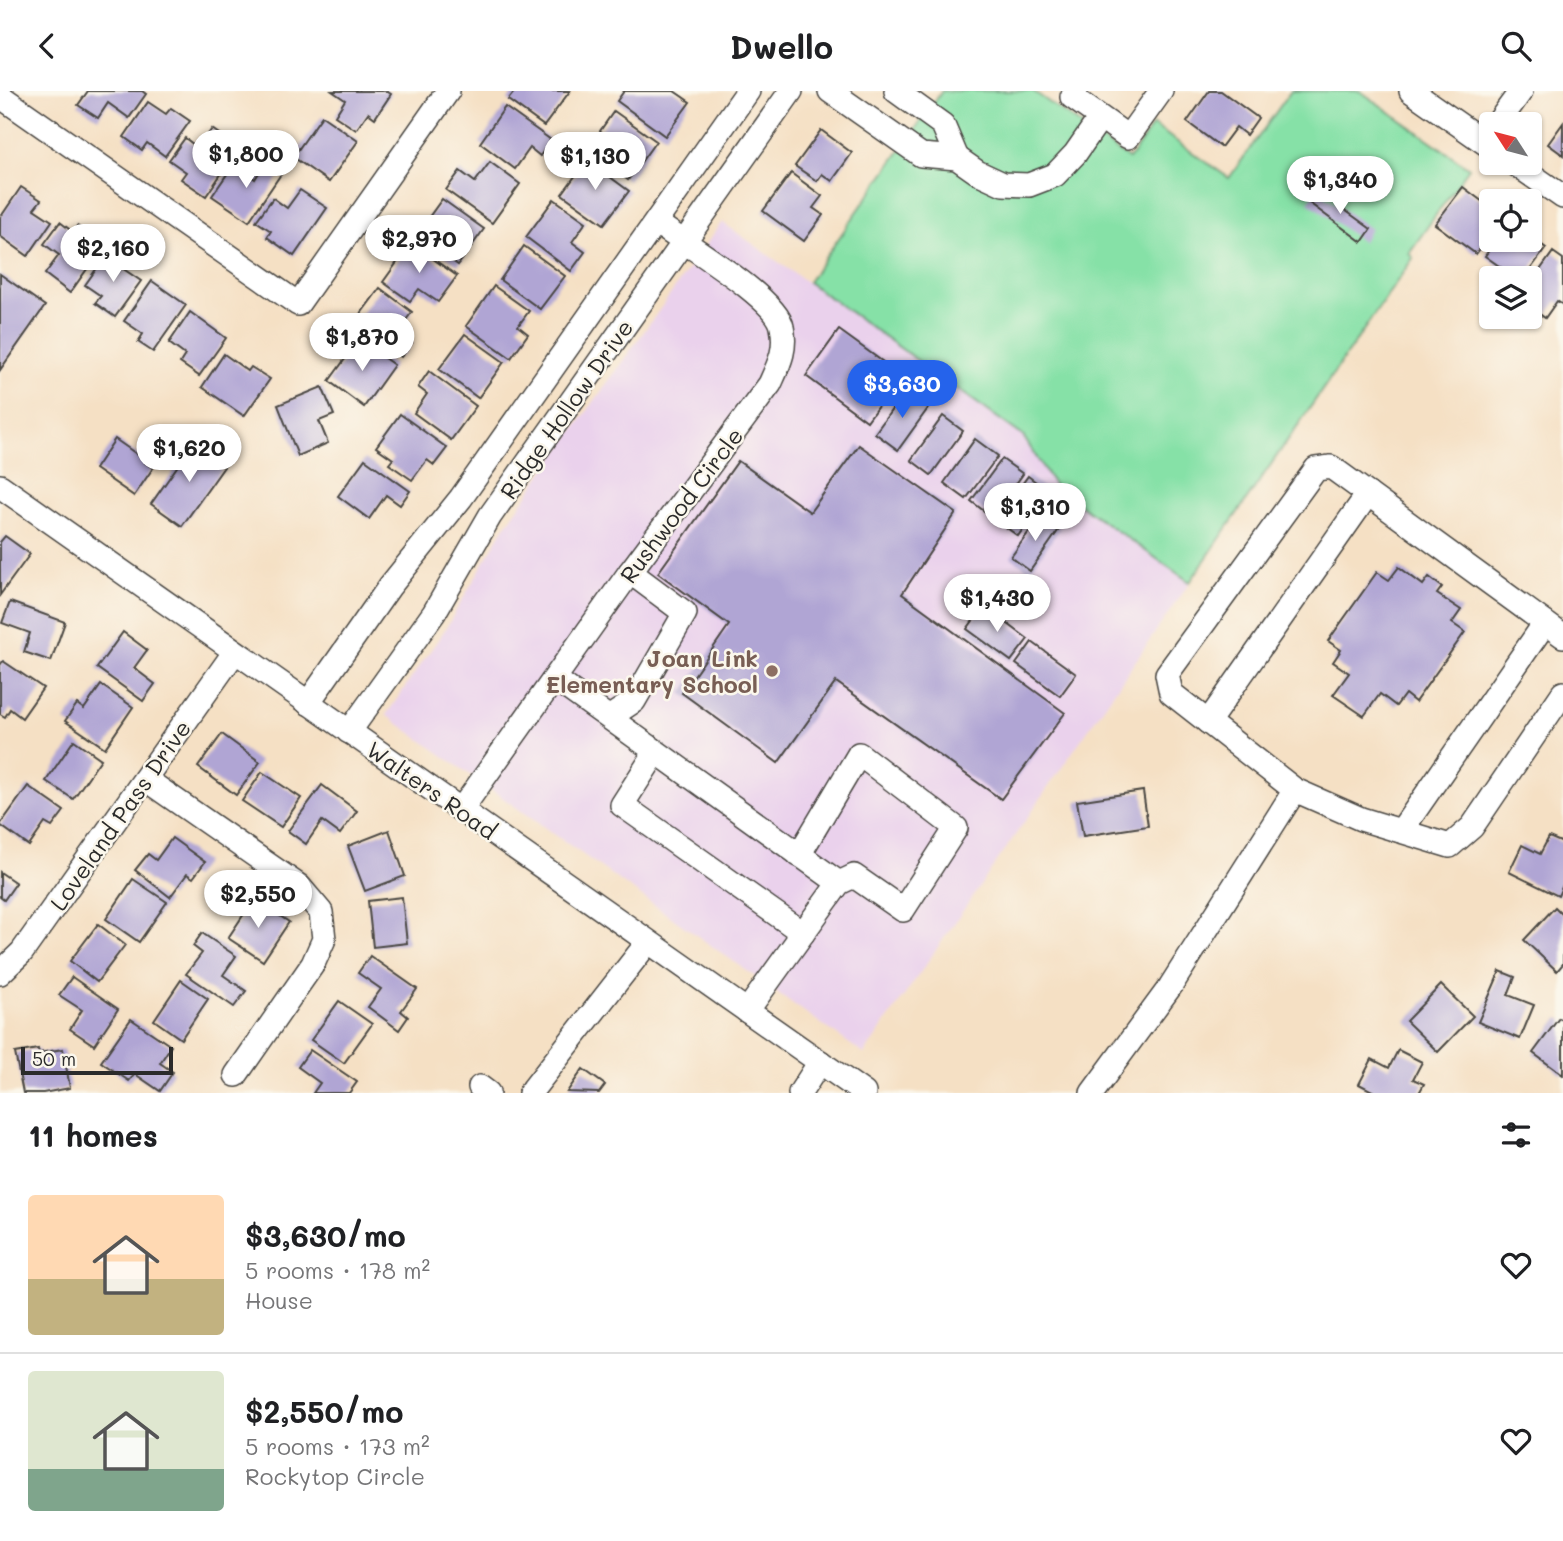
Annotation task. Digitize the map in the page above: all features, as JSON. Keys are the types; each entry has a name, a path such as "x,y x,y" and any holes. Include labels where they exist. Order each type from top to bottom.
{"street":[{"path":"0,96 299,304 448,91"},
{"name":"Ridge Hollow Drive","path":"307,703 390,586 461,498 748,91"},
{"name":"Ridge Hollow Drive","path":"349,732 434,613 490,516 791,91"},
{"path":"830,91 921,155 957,158 977,172 1003,184 1029,185 1055,175 1075,154 1100,118"},
{"path":"896,91 943,125 957,158"},
{"path":"1076,91 1072,97 1128,137 1161,91"},
{"path":"1411,91 1479,130"},
{"path":"1507,112 1521,91"},
{"path":"1531,175 1563,197"},
{"name":"Rushwood Circle","path":"461,810 630,572 770,384 784,352 782,323 760,296 656,223"},
{"path":"1401,831 1554,630 1331,467 1316,468 1167,674 1171,693 1295,790 1361,819 1450,846 1472,827 1563,693"},
{"name":"Walters Road","path":"0,486 234,653 864,1093"},
{"path":"1208,722 1368,494"},
{"path":"611,717 634,701 685,613 630,572"},
{"name":"Loveland Pass Drive","path":"0,973 22,952 234,653"},
{"path":"555,679 839,883"},
{"path":"656,752 622,805 803,933"},
{"path":"747,1011 839,883 854,876 903,910 956,828 859,754 799,855"},
{"path":"145,779 299,886 321,912 324,939 313,964 236,1075"},
{"path":"1092,1093 1170,987 1295,790"},
{"path":"530,1093 648,942"},
{"path":"800,1093 820,1062"}],"shaded area":[{"name":"Joan Link Elementary School","path":"722,222 1023,436 1056,488 1190,582 864,1054 386,715 446,628 504,528"}],"green space":[{"path":"942,91 1033,91 1129,159 1153,125 1229,178 1291,91 1360,91 1469,168 1409,253 1413,258 1190,582 1056,488 1023,436 808,282"}],"building":[{"path":"88,91 142,91 146,94 129,118 108,103 98,118 78,105"},
{"path":"332,91 386,91 391,94 375,118 368,113 356,130 335,116 345,100"},
{"path":"515,91 570,91 544,126 508,100"},
{"path":"624,91 674,91 690,102 665,136 617,101"},
{"path":"1209,91 1221,91 1258,118 1246,135 1236,127 1221,147 1187,122"},
{"path":"148,102 166,114 171,108 190,121 165,156 147,143 142,150 124,137"},
{"path":"505,107 551,140 540,156 530,148 515,169 480,143"},
{"path":"614,111 656,141 628,180 603,161 616,143 600,131"},
{"path":"322,116 358,141 329,182 293,157"},
{"path":"1563,123 1563,155 1548,144"},
{"path":"212,129 239,148 206,196 181,179 186,172 169,160 185,138 198,148"},
{"path":"821,130 852,153 832,181 822,174 817,181 795,166"},
{"path":"587,160 629,191 604,224 562,194"},
{"path":"490,162 520,184 492,223 446,190 460,171 475,182"},
{"path":"265,163 281,174 249,221 212,196 234,164 255,179"},
{"path":"791,173 822,196 813,208 823,215 804,241 763,211"},
{"path":"21,187 41,200 34,209 52,221 28,256 0,236 0,218"},
{"path":"1463,187 1479,199 1479,250 1476,254 1435,224"},
{"path":"300,190 327,208 294,256 267,237 271,231 256,221 273,198 287,208"},
{"path":"1317,190 1371,229 1362,242 1308,202"},
{"path":"442,199 484,229 458,265 416,235"},
{"path":"554,199 586,222 572,242 585,252 571,271 526,237"},
{"path":"60,222 73,232 77,226 104,245 70,293 45,274 59,255 44,244"},
{"path":"411,243 457,276 438,302 419,289 410,301 383,282"},
{"path":"1542,245 1546,248 1533,266 1499,266 1485,256 1488,252 1542,252"},
{"path":"524,246 565,276 540,309 500,280"},
{"path":"109,251 126,262 122,268 141,281 115,317 95,303 101,296 85,285"},
{"path":"1553,252 1563,259 1563,305 1557,301 1545,318 1542,316 1542,267"},
{"path":"0,274 45,306 0,370"},
{"path":"152,281 186,305 153,352 138,342 143,334 124,321"},
{"path":"494,286 529,311 518,326 528,334 511,358 466,326"},
{"path":"380,288 412,312 397,332 412,343 401,357 354,323"},
{"path":"190,312 226,338 199,376 180,363 185,355 169,343"},
{"path":"839,330 901,375 867,421 806,376"},
{"path":"465,334 504,362 478,398 439,369"},
{"path":"359,340 394,365 364,407 329,381"},
{"path":"224,354 248,371 251,367 270,379 244,416 202,387"},
{"path":"429,371 476,406 451,440 414,413 427,394 418,387"},
{"path":"322,387 334,415 319,421 328,443 298,456 278,405"},
{"path":"906,390 929,407 898,450 875,433"},
{"path":"400,414 447,448 434,465 427,460 412,480 389,464 393,459 376,447"},
{"path":"943,416 963,431 931,475 911,460"},
{"path":"115,439 153,468 134,496 95,469"},
{"path":"975,439 998,456 966,499 944,483"},
{"path":"195,441 226,464 182,526 151,504"},
{"path":"859,445 956,513 902,594 1065,713 1001,799 836,682 778,763 682,693 729,625 658,573 738,461 810,512"},
{"path":"365,459 410,491 400,505 386,495 369,519 338,496"},
{"path":"1002,459 1023,474 992,517 971,501"},
{"path":"1028,476 1049,492 1018,536 996,520"},
{"path":"1041,515 1060,528 1030,571 1011,557"},
{"path":"5,536 30,554 0,595 0,542"},
{"path":"1399,567 1423,585 1429,577 1442,587 1437,594 1461,610 1452,623 1465,632 1415,702 1405,694 1396,706 1380,694 1364,716 1333,695 1349,673 1333,662 1341,650 1328,641 1377,572 1389,580"},
{"path":"10,602 65,622 51,661 24,652 30,633 2,623"},
{"path":"984,606 1028,639 1011,661 967,629"},
{"path":"123,632 147,650 134,668 155,684 143,701 97,668"},
{"path":"1032,642 1076,674 1060,696 1016,664"},
{"path":"3,661 43,688 22,718 10,709 5,717 0,714 0,665"},
{"path":"101,685 133,707 105,748 65,721 77,704 84,709"},
{"path":"222,734 260,762 236,795 198,767"},
{"path":"74,740 101,759 73,799 46,781"},
{"path":"262,772 301,798 281,827 242,801"},
{"path":"322,785 357,811 340,834 322,821 306,844 288,831"},
{"path":"28,786 64,811 52,827 45,823 29,846 0,825"},
{"path":"1143,791 1148,826 1083,836 1077,801"},
{"path":"389,830 405,876 365,891 348,846"},
{"path":"1549,837 1563,843 1563,885 1558,896 1509,872 1522,845 1540,854"},
{"path":"172,838 205,862 193,878 187,874 170,897 135,870 148,854 156,860"},
{"path":"0,872 16,883 4,900 0,897"},
{"path":"133,879 167,902 139,942 106,919"},
{"path":"402,897 407,943 373,947 368,901"},
{"path":"254,899 289,922 263,961 228,938"},
{"path":"1555,907 1563,915 1563,964 1557,971 1524,940"},
{"path":"98,924 125,945 97,982 70,961"},
{"path":"202,933 236,956 223,975 246,991 234,1007 186,974 202,953 193,946"},
{"path":"370,956 417,989 401,1011 408,1017 399,1030 368,1007 381,989 358,973"},
{"path":"1500,971 1515,977 1508,995 1534,1005 1520,1039 1478,1022"},
{"path":"72,977 118,1009 94,1045 70,1029 82,1010 59,995"},
{"path":"181,980 208,999 181,1039 154,1020"},
{"path":"1441,985 1473,1016 1438,1052 1406,1021"},
{"path":"339,1001 372,1024 344,1063 311,1040"},
{"path":"1559,1018 1563,1020 1563,1075 1533,1053"},
{"path":"131,1019 171,1046 160,1063 173,1072 160,1091 135,1074 129,1081 101,1062"},
{"path":"38,1049 39,1053 63,1049 70,1088 43,1093 23,1093 15,1053"},
{"path":"310,1050 357,1082 349,1093 313,1093 320,1083 298,1067"},
{"path":"1398,1050 1422,1062 1413,1079 1424,1084 1419,1093 1376,1093 1359,1084 1372,1059 1389,1068"},
{"path":"583,1069 605,1085 599,1093 567,1092"}],"place":[{"name":"Joan Link Elementary School","path":"772,671"}]}
